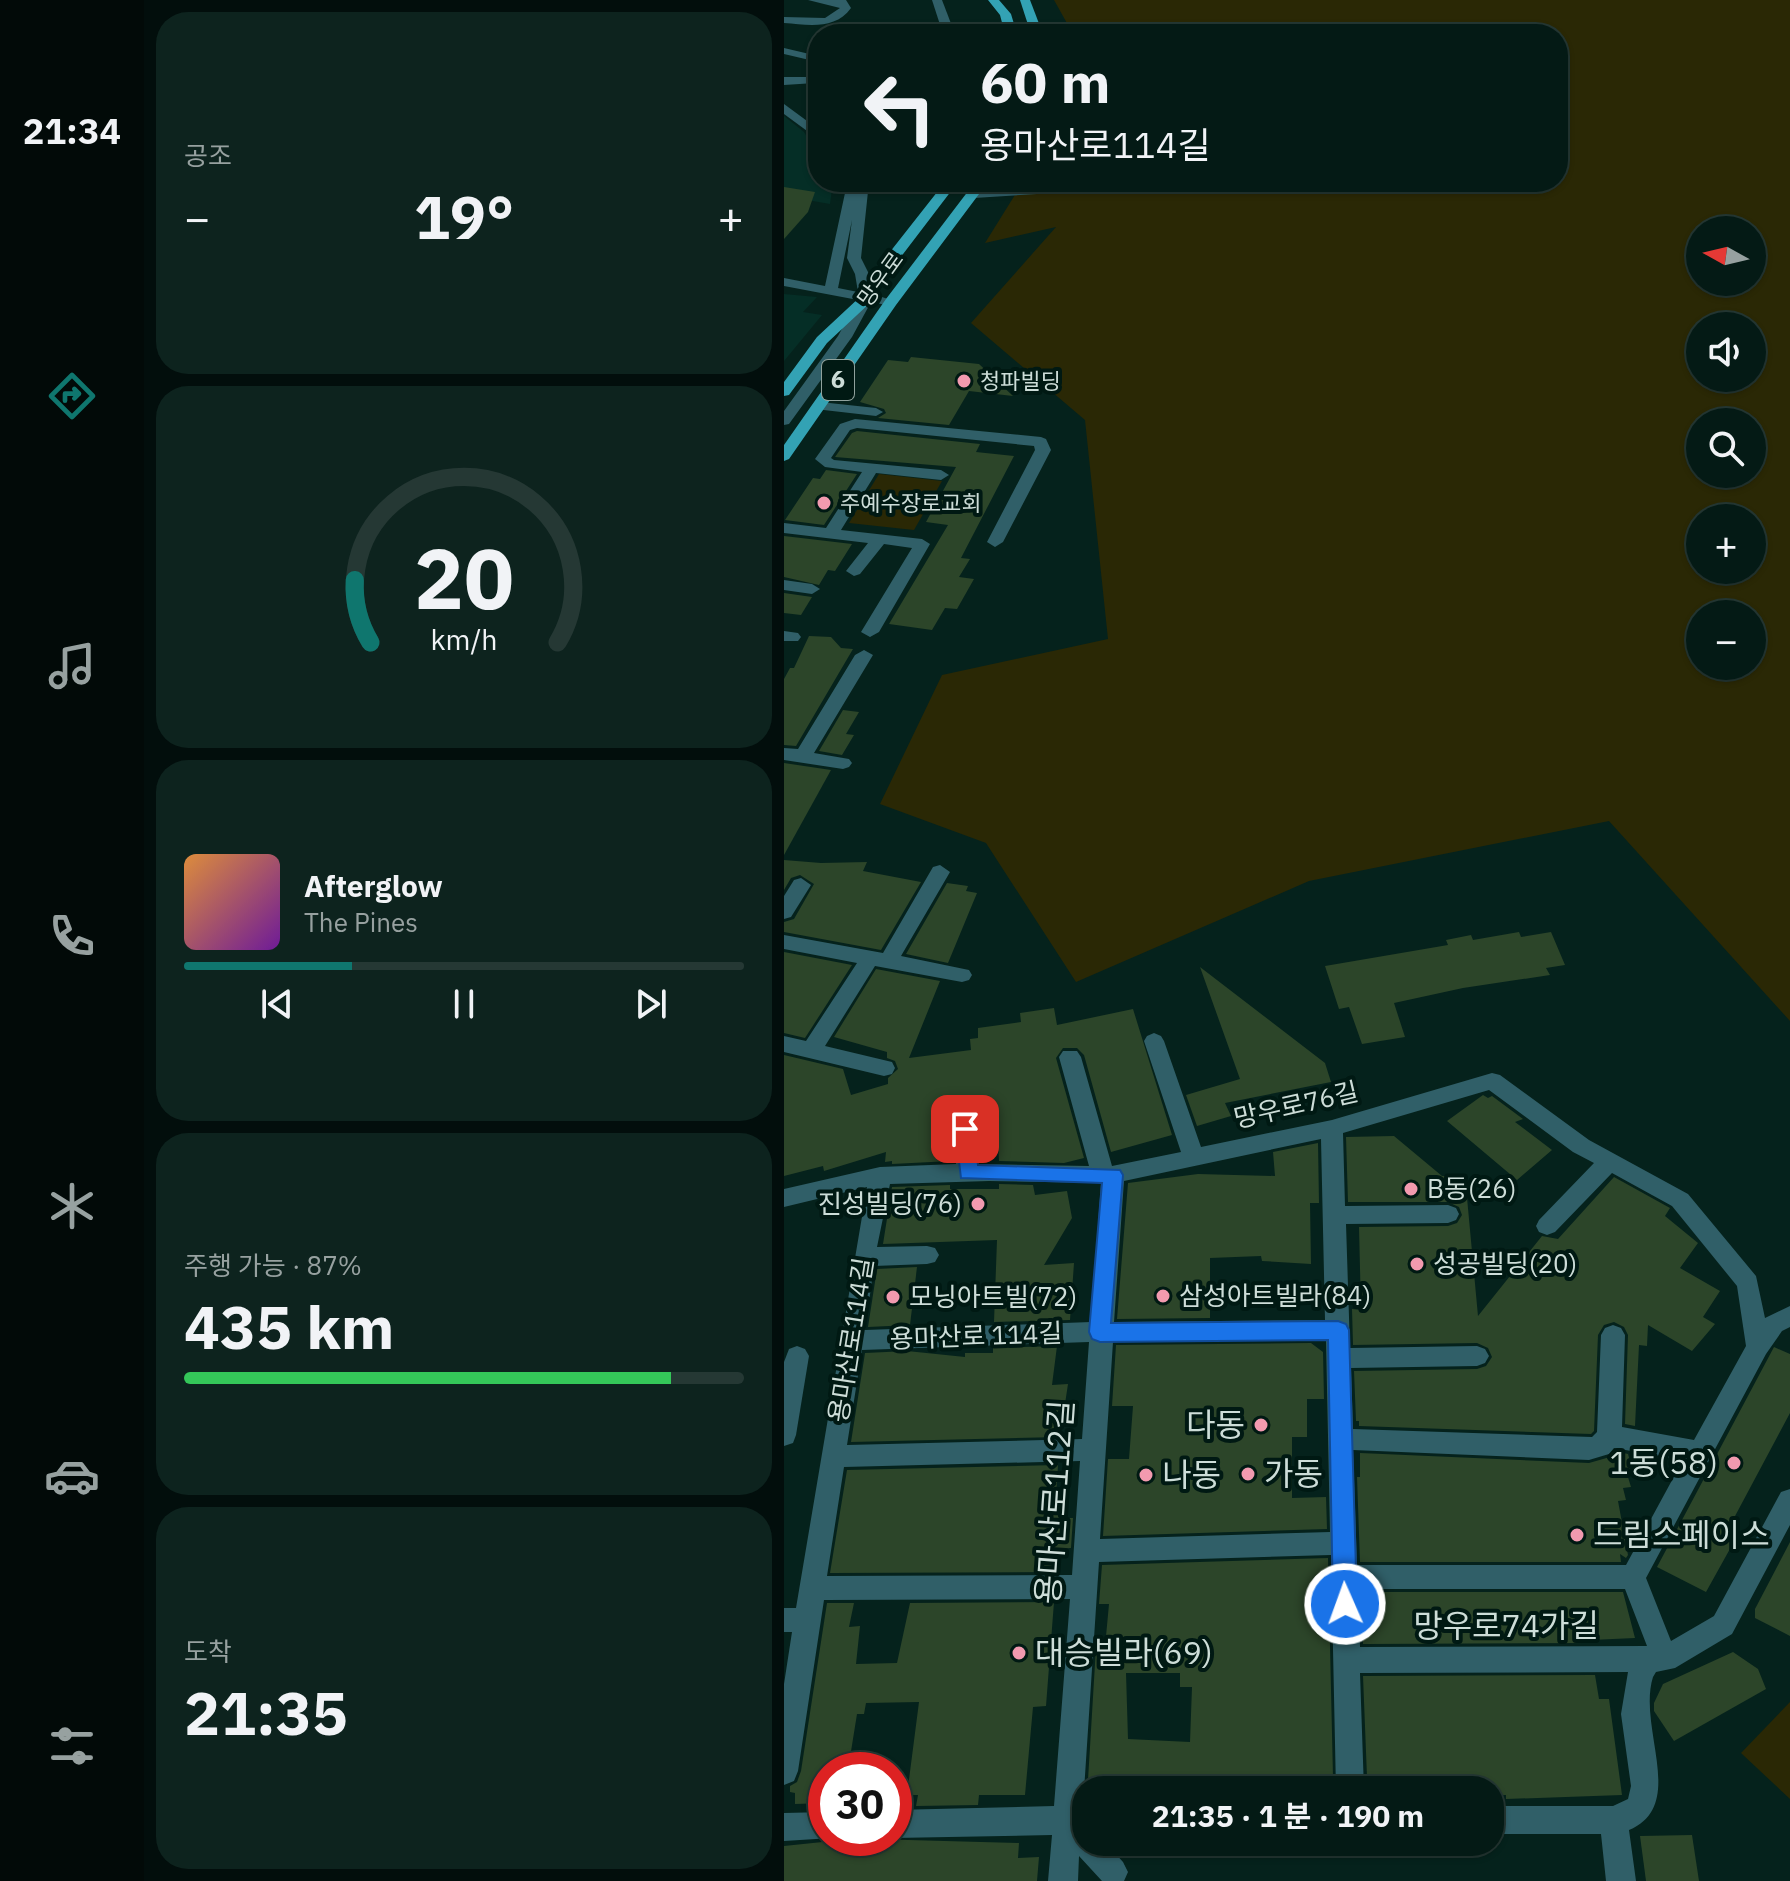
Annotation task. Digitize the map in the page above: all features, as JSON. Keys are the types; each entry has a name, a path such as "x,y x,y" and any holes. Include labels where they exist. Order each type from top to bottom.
{"main road":[{"path":"993,0 1005,14 1008,24"},
{"path":"1025,0 1033,24"},
{"name":"망우로","path":"784,392 822,340 866,299 891,260 944,192"},
{"name":"망우로","path":"784,456 891,302 974,194"}],"street":[{"path":"784,20 823,22 840,16 846,8 842,2 813,0"},
{"path":"937,0 945,24"},
{"path":"784,51 808,57"},
{"path":"784,81 808,81"},
{"path":"786,109 803,110"},
{"path":"786,109 808,116"},
{"path":"786,109 808,127"},
{"path":"831,291 851,192"},
{"path":"784,421 845,337 866,299 862,274 854,258 862,192"},
{"path":"974,194 1020,192"},
{"path":"784,282 891,302"},
{"path":"820,406 996,424"},
{"path":"941,475 830,464 823,459 850,424 1041,442 1043,450 995,542"},
{"path":"830,534 872,468"},
{"path":"784,528 922,544 870,632"},
{"path":"854,571 879,540"},
{"path":"784,585 812,589"},
{"path":"790,755 805,753 864,655"},
{"path":"790,755 843,763"},
{"path":"811,1050 940,872"},
{"path":"784,912 801,885"},
{"path":"784,942 962,975"},
{"path":"1154,1041 1194,1158"},
{"path":"784,1044 884,1068"},
{"path":"1070,1057 1108,1175"},
{"name":"망우로76길","path":"784,1198 880,1176 968,1173 1108,1175 1332,1128 1492,1081 1581,1146 1680,1200 1748,1283 1758,1347"},
{"path":"963,1107 968,1173"},
{"path":"1332,1128 1350,1776"},
{"path":"1547,1226 1610,1161"},
{"name":"용마산로112길","path":"1078,1776 1084,1587 1108,1175"},
{"name":"용마산로114길","path":"784,1771 796,1620 813,1588 864,1257 880,1176"},
{"path":"1333,1215 1448,1214"},
{"path":"864,1257 927,1255"},
{"path":"1656,1660 1633,1577 1758,1347 1774,1324 1790,1316"},
{"path":"1100,1332 1338,1330"},
{"name":"용마산로 114길","path":"852,1340 1100,1332"},
{"path":"1340,1439 1589,1449 1606,1443 1609,1436 1613,1335"},
{"path":"784,1435 797,1356"},
{"path":"1340,1358 1477,1356"},
{"path":"1609,1436 1703,1453"},
{"name":"용마산로114길","path":"833,1456 1092,1450"},
{"path":"1504,1820 1613,1820 1630,1817 1644,1800 1646,1789 1636,1723 1639,1676 1656,1660 1723,1625 1790,1500"},
{"path":"1086,1551 1343,1543"},
{"name":"망우로74가길","path":"1344,1577 1633,1577"},
{"path":"813,1588 1084,1587"},
{"name":"망우로74가길","path":"1347,1660 1656,1660"},
{"path":"912,1824 1072,1820"},
{"path":"1613,1820 1621,1881"},
{"path":"784,1827 808,1826"},
{"name":"용마산로112길","path":"1063,1881 1072,1839"},
{"path":"1102,1856 1113,1872"}],"shaded area":[{"path":"1054,0 1790,0 1790,1021 1609,821 1309,881 1076,982 986,843 880,804 942,675 1108,639 1085,420 971,323 1056,227 985,243 1017,192 1568,192 1568,24 1067,24"},
{"path":"784,116 808,139 808,192 832,192 830,204 784,196"},
{"path":"784,294 817,297 803,312 822,315 784,361"},
{"path":"879,474 942,481 914,530 849,523"},
{"path":"1790,1702 1790,1799 1741,1753"}],"building":[{"path":"784,187 815,192 808,212 784,239"},
{"path":"911,357 979,364 1013,396 969,391 949,425 878,418 886,413 884,409 860,402 888,360 908,362"},
{"path":"857,431 980,444 976,452 1014,456 961,558 970,559 959,577 974,579 957,609 945,608 932,630 889,624 948,525 926,522 956,467 835,457 852,433"},
{"path":"826,470 857,474 824,525 785,520 813,478 820,479"},
{"path":"784,536 852,544 835,571 828,570 819,585 784,577"},
{"path":"784,593 812,597 801,615 784,613"},
{"path":"809,636 831,637 841,648 853,649 796,746 784,745 784,679 790,668 794,668"},
{"path":"843,710 859,712 846,734 854,735 842,755 819,751"},
{"path":"784,763 831,770 784,855"},
{"path":"784,860 867,862 863,871 921,882 881,950 784,932 784,922 794,919 814,884 800,875 791,878 784,890"},
{"path":"947,883 968,886 966,891 977,893 948,963 906,954"},
{"path":"1519,932 1521,937 1551,932 1565,965 1546,968 1550,975 1463,988 1394,1003 1405,1037 1362,1044 1349,1007 1339,1009 1325,966 1448,945 1446,940 1471,935 1473,940"},
{"path":"784,952 852,965 805,1038 784,1033"},
{"path":"1200,967 1325,1063 1331,1082 1225,1103 1231,1116 1197,1126 1186,1095 1240,1079"},
{"path":"876,969 940,981 909,1058 971,1050 970,1039 978,1038 978,1028 1021,1022 1020,1013 1054,1008 1057,1025 1133,1009 1172,1135 1111,1152 1084,1055 1077,1048 1063,1048 1056,1058 1084,1158 1064,1163 999,1161 998,1142 980,1144 977,1106 972,1098 962,1096 952,1100 949,1107 951,1161 892,1164 892,1161 885,1162 886,1152 824,1171 823,1166 784,1176 784,1055 843,1069 851,1095 888,1084 888,1078 898,1069 895,1061 887,1058 887,1052 834,1037"},
{"path":"1483,1095 1488,1098 1492,1096 1523,1119 1515,1122 1552,1150 1517,1180 1447,1121"},
{"path":"1394,1136 1442,1176 1465,1176 1478,1316 1542,1236 1558,1239 1614,1177 1670,1208 1665,1216 1698,1243 1680,1268 1720,1291 1703,1317 1715,1324 1692,1351 1648,1325 1647,1346 1639,1345 1635,1426 1625,1424 1628,1335 1624,1327 1614,1322 1604,1325 1598,1335 1594,1431 1591,1434 1359,1426 1359,1421 1356,1421 1354,1371 1477,1369 1486,1366 1492,1357 1488,1348 1477,1343 1353,1345 1352,1309 1361,1310 1359,1227 1448,1226 1457,1223 1462,1215 1459,1207 1448,1202 1348,1202 1346,1137"},
{"path":"1318,1143 1319,1203 1310,1203 1311,1264 1262,1261 1261,1256 1210,1258 1210,1318 1117,1319 1128,1183 1198,1174 1275,1176 1273,1152"},
{"path":"999,1184 1033,1185 1035,1195 1067,1191 1072,1218 1044,1265 1074,1263 1070,1320 994,1322 997,1240 883,1244 892,1187 950,1185 950,1189 999,1189"},
{"name":"모닝아트빌(72)","path":"917,1267 910,1325 868,1327 877,1269"},
{"path":"1311,1343 1323,1352 1324,1399 1307,1399 1307,1437 1292,1437 1292,1498 1326,1497 1327,1529 1103,1536 1108,1459 1129,1459 1133,1406 1112,1406 1116,1345"},
{"path":"1057,1346 1052,1385 1068,1384 1060,1437 851,1442 865,1353 907,1351 965,1357 965,1353 993,1353 993,1348"},
{"name":"1동(58)","path":"1774,1347 1790,1354 1790,1413 1726,1533 1736,1538 1706,1592 1657,1567"},
{"path":"1615,1451 1628,1454 1633,1473 1627,1474 1631,1487 1623,1488 1626,1500 1618,1501 1628,1555 1626,1558 1620,1554 1621,1562 1360,1562 1357,1477 1360,1477 1360,1453 1589,1463 1610,1457"},
{"path":"1058,1465 1056,1497 1062,1497 1060,1518 1073,1518 1071,1548 1053,1549 1051,1572 830,1573 847,1470"},
{"path":"1790,1542 1790,1636 1755,1618 1755,1609"},
{"path":"1328,1558 1333,1776 1088,1776 1096,1647 1105,1647 1109,1604 1099,1604 1102,1565","holes":["1126,1673 1180,1673 1180,1687 1192,1687 1190,1742 1128,1739"]},
{"path":"1361,1592 1623,1592 1635,1638 1591,1640 1591,1643 1363,1644"},
{"path":"1054,1602 1046,1706 1033,1707 1025,1795 979,1795 978,1805 916,1806 918,1795 912,1795 912,1756 919,1702 866,1703 864,1714 857,1714 851,1752 808,1752 808,1804 795,1804 795,1793 790,1792 790,1786 797,1782 801,1771 827,1603 854,1603 849,1627 860,1626 856,1664 897,1663 910,1603"},
{"path":"1733,1652 1758,1669 1766,1689 1674,1741 1654,1711 1654,1703 1663,1684"},
{"path":"1595,1675 1599,1699 1609,1699 1622,1795 1506,1799 1504,1776 1367,1776 1363,1676"},
{"path":"1692,1835 1699,1881 1646,1881 1640,1836"},
{"path":"912,1840 1019,1843 1018,1858 1039,1857 1037,1881 784,1881 784,1846 808,1844 808,1856 912,1856"}],"place":[{"name":"청파빌딩","path":"964,381"},
{"name":"주예수장로교회","path":"824,503"},
{"name":"B동(26)","path":"1411,1189"},
{"name":"진성빌딩(76)","path":"978,1204"},
{"name":"성공빌딩(20)","path":"1417,1264"},
{"name":"삼성아트빌라(84)","path":"1163,1296"},
{"name":"모닝아트빌(72)","path":"893,1297"},
{"name":"다동","path":"1261,1425"},
{"name":"1동(58)","path":"1734,1463"},
{"name":"가동","path":"1248,1474"},
{"name":"나동","path":"1146,1475"},
{"name":"드림스페이스","path":"1577,1535"},
{"name":"대승빌라(69)","path":"1019,1653"}],"route":[{"path":"965,1129 968,1173 1113,1175 1100,1332 1338,1330 1345,1604"}]}
